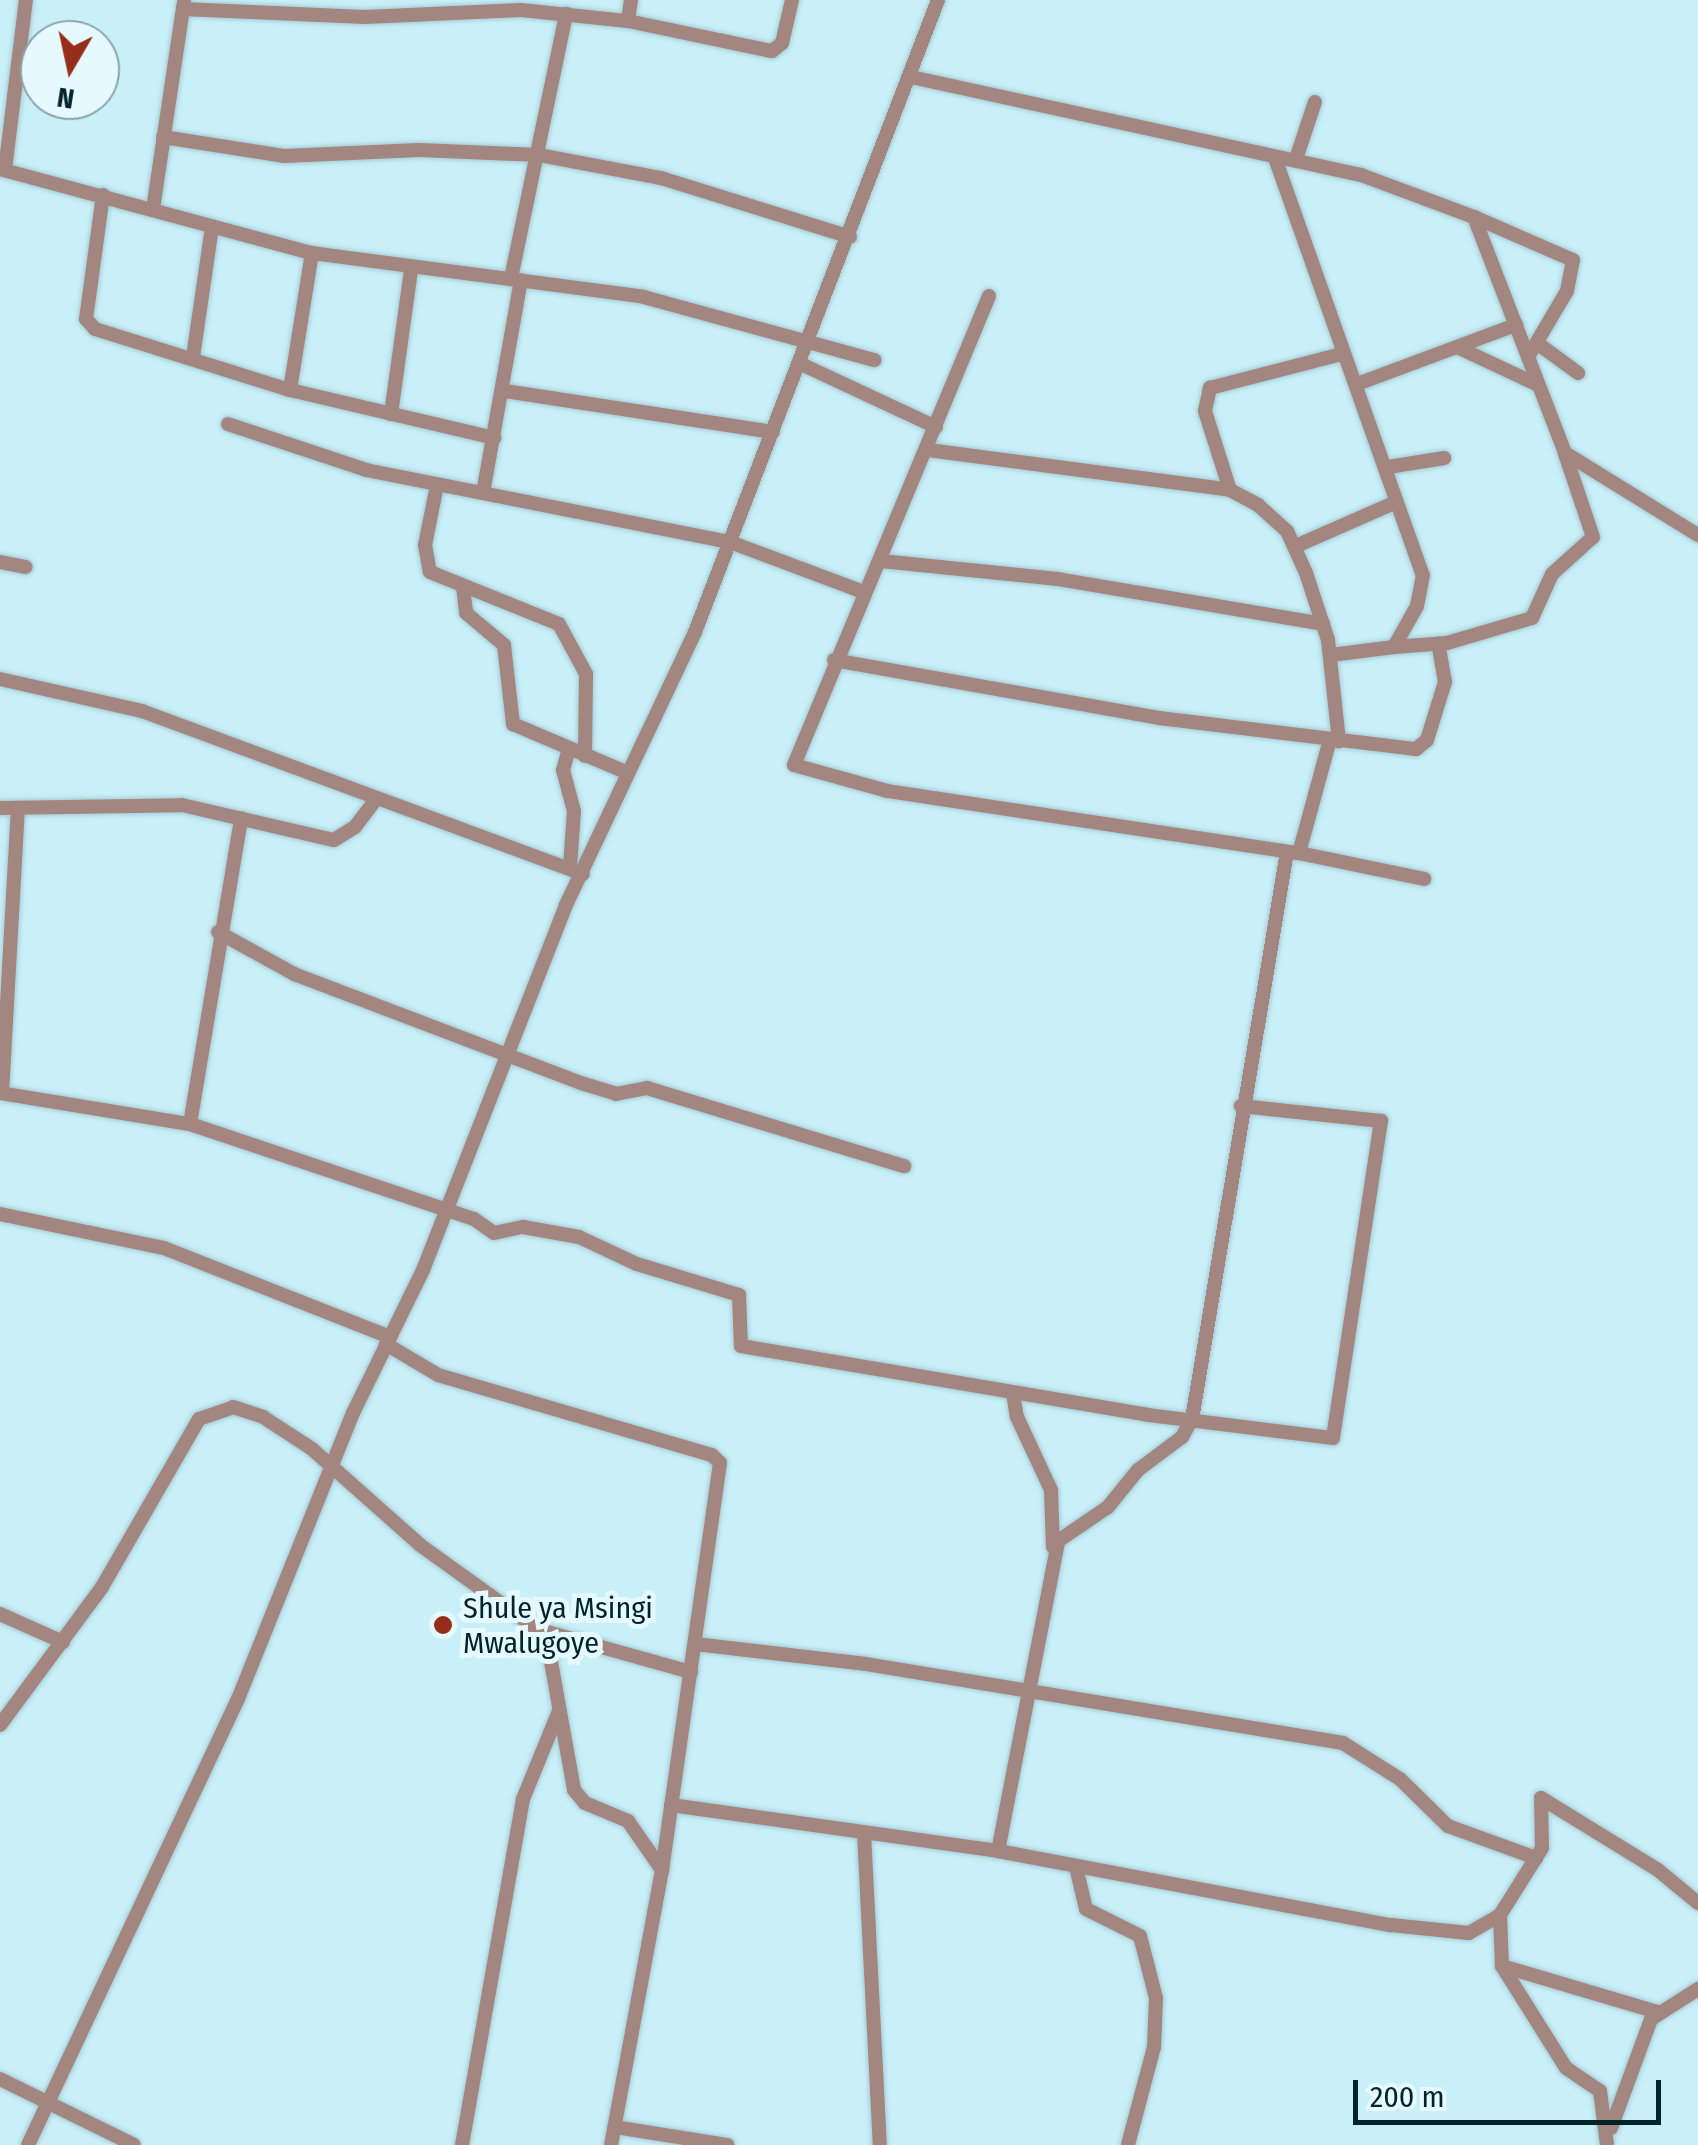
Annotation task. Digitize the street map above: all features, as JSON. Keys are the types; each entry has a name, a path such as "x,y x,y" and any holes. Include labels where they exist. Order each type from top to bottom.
{"street":[{"path":"26,0 2,170 312,253 644,297 876,360"},
{"path":"628,21 631,0"},
{"path":"153,209 184,5 364,17 566,14 628,21 772,51 782,43 792,0"},
{"path":"28,2145 238,1699 303,1532 336,1466 510,1054 576,870 628,773 730,542 912,77 938,0"},
{"path":"483,493 505,390 516,279 566,14"},
{"path":"912,77 1361,175 1574,260 1567,291 1528,357"},
{"path":"1296,159 1315,102"},
{"path":"163,136 284,156 420,150 540,155 661,178 850,237"},
{"path":"1275,158 1342,354 1388,467 1394,503 1423,581 1394,648"},
{"path":"103,194 86,320 95,329 290,390 494,438"},
{"path":"1330,656 1438,644 1532,618 1556,569 1591,541 1593,527 1474,217"},
{"path":"193,357 212,226"},
{"path":"290,390 312,253"},
{"path":"390,414 410,269"},
{"path":"989,296 881,561 794,753 800,770 886,791 1293,853 1424,879"},
{"path":"1357,384 1516,325"},
{"path":"1537,342 1578,373"},
{"path":"1457,347 1538,385"},
{"path":"1230,490 1205,411 1210,388 1342,354"},
{"path":"801,364 936,426"},
{"path":"505,390 773,432"},
{"path":"228,424 340,462 730,542 864,592"},
{"path":"928,450 1230,490 1273,515 1296,546 1330,656 1334,740 1293,853 1241,1106 1192,1420 1182,1437 1138,1470 1108,1507 1062,1536 1054,1553"},
{"path":"1564,453 1698,534"},
{"path":"1388,467 1444,458"},
{"path":"437,484 426,558 435,578 559,624 586,674 585,756"},
{"path":"1296,546 1394,503"},
{"path":"881,561 1042,577 1323,624"},
{"path":"0,562 26,567"},
{"path":"463,586 466,613 504,645 513,724 628,773"},
{"path":"834,660 1141,715 1334,740 1424,745 1445,682 1438,644"},
{"path":"0,679 142,711 374,800 576,870"},
{"path":"570,748 563,770 574,811 576,870"},
{"path":"0,808 142,802 240,818 334,840 354,827 374,800"},
{"path":"18,809 1,1093 190,1124 446,1210 494,1232 523,1227 579,1237 638,1264 739,1295 744,1306 739,1345 1014,1394 1192,1420 1337,1434 1381,1121 1241,1106"},
{"path":"190,1124 218,932 240,818"},
{"path":"218,932 294,974 616,1094 646,1088 904,1166"},
{"path":"0,1214 164,1248 388,1340 438,1376 718,1458 696,1644 662,1870 611,2145"},
{"path":"998,1851 1033,1692 1054,1553 1051,1490 1017,1417 1014,1394"},
{"path":"0,1725 63,1642 207,1413 246,1408 336,1466 420,1545 546,1634 691,1672"},
{"path":"0,1614 63,1642"},
{"path":"546,1634 574,1790 585,1803 628,1822 662,1870"},
{"path":"696,1644 1033,1692 1352,1746 1400,1778 1448,1826 1536,1858"},
{"path":"462,2145 526,1788 559,1711"},
{"path":"671,1805 998,1851 1392,1925 1469,1933 1500,1915 1536,1858 1545,1836 1542,1798 1658,1870 1698,1903"},
{"path":"864,1833 880,2145"},
{"path":"1076,1867 1086,1909 1137,1930 1156,1998 1154,2047 1128,2145"},
{"path":"1500,1915 1502,1966 1566,2068 1600,2092 1608,2139"},
{"path":"1502,1966 1657,2012"},
{"path":"1608,2139 1657,2012 1698,1989"},
{"path":"0,2079 134,2145"},
{"path":"615,2127 728,2145"}],"place":[{"name":"Shule ya Msingi Mwalugoye","path":"443,1625"}]}
